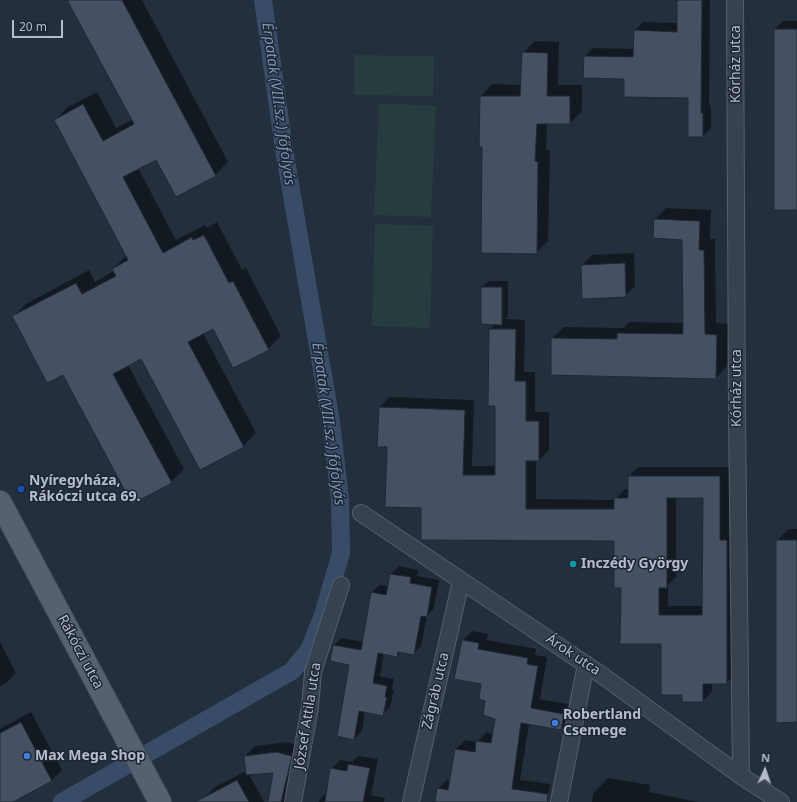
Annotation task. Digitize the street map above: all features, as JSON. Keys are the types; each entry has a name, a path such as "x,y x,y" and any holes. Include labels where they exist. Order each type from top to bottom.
{"main road":[{"name":"Rákóczi utca","path":"0,502 160,802"}],"street":[{"name":"Kórház utca","path":"735,0 741,776"},
{"name":"Árok utca","path":"361,513 586,664 741,776 781,802"},
{"name":"Zágráb utca","path":"411,802 461,581"},
{"name":"József Attila utca","path":"293,802 310,707 312,672 341,585"},
{"path":"559,802 586,664"}],"green space":[{"path":"354,55 434,56 433,96 354,95"},
{"path":"379,103 436,106 431,217 374,215"},
{"path":"375,224 433,226 430,328 372,326"}],"building":[{"path":"67,0 122,0 216,176 176,197 156,160 123,177 163,253 192,237 193,240 204,235 229,283 233,281 269,350 233,368 213,329 188,342 244,447 200,470 141,359 113,374 172,483 132,504 63,375 47,383 12,316 76,283 82,294 116,276 112,269 128,260 54,120 83,104 103,141 134,124"},
{"path":"677,0 702,0 701,113 703,113 703,137 688,137 688,98 624,97 624,79 583,78 584,56 633,57 634,30 677,32"},
{"path":"774,29 797,29 797,210 774,210"},
{"path":"522,52 548,53 547,96 570,96 570,124 537,124 535,161 538,162 537,254 481,253 482,147 479,147 480,96 520,96"},
{"path":"654,219 700,221 699,250 704,250 705,334 717,335 716,379 551,375 551,338 617,339 617,333 683,334 682,240 653,238"},
{"path":"625,263 626,297 582,299 581,265"},
{"path":"481,287 502,287 502,325 481,324"},
{"path":"489,329 516,329 515,381 526,381 526,421 539,421 539,461 526,461 526,509 614,509 614,498 628,498 628,476 720,476 720,540 727,540 727,684 703,684 703,702 682,702 682,695 661,695 661,644 620,644 621,588 614,588 614,541 421,540 421,508 385,507 387,447 377,447 379,407 465,410 463,475 495,475 495,406 488,406","holes":["667,498 703,498 702,615 659,615 659,588 667,588"]},
{"path":"776,540 797,540 797,722 776,723"},
{"path":"390,574 411,577 410,583 432,587 427,617 421,616 414,655 398,652 397,657 378,653 373,683 387,686 385,697 387,697 383,716 359,711 354,740 337,736 349,665 330,661 333,645 361,650 371,592 386,595"},
{"path":"462,640 479,643 478,649 528,658 527,664 538,666 531,708 564,714 561,730 521,723 512,789 548,794 547,802 435,802 437,788 448,790 455,749 475,752 476,741 491,743 495,719 483,715 485,701 479,699 481,684 454,679"},
{"path":"21,722 52,781 13,802 0,802 0,733"},
{"path":"276,752 292,756 281,802 268,802 273,773 246,775 244,756"},
{"path":"348,764 370,768 363,802 325,802 330,768 347,771"},
{"path":"237,780 249,802 195,802"}],"waterway":[{"name":"Érpatak (VIII.sz.) főfolyás","path":"62,802 292,671 309,650 323,615 341,553 340,499 331,422 284,149 263,0"}],"place":[{"name":"Nyíregyháza, Rákóczi utca 69.","path":"21,489"},
{"name":"Inczédy György","path":"573,564"},
{"name":"Robertland Csemege","path":"555,723"},
{"name":"Max Mega Shop","path":"27,756"}]}
